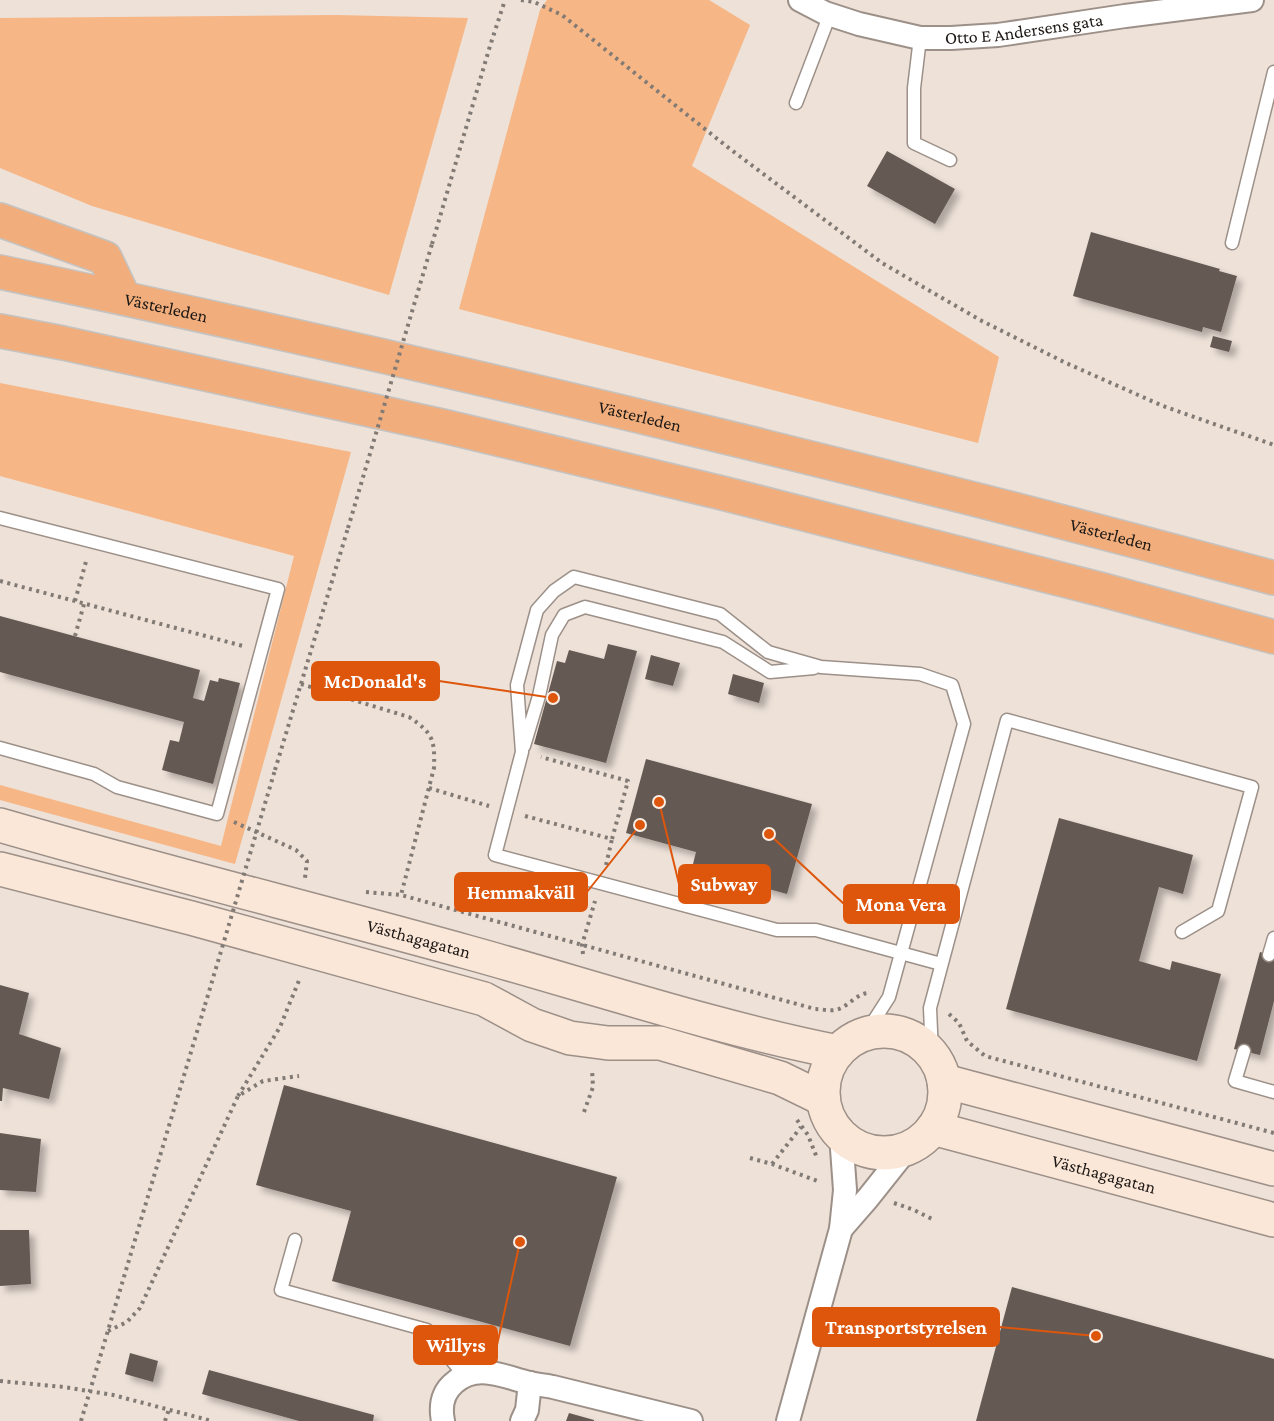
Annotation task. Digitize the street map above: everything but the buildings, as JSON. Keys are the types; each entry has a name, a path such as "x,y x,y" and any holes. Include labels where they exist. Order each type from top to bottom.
{"highway":[{"path":"0,220 105,258 124,298"},
{"name":"Västerleden","path":"0,272 556,396 946,492 1274,578"},
{"path":"0,331 466,431 734,496 1103,590 1274,637"}],"main road":[{"name":"Västhagagatan","path":"0,825 386,929 752,1033 838,1052"},
{"path":"0,869 192,918 484,999 532,1025 570,1038 608,1043 660,1043 780,1078 823,1099"},
{"path":"884,1031 900,1033 923,1043 938,1067 945,1096 943,1107 933,1128 921,1142 907,1149 891,1152 862,1150 833,1128 827,1114 823,1099 824,1082 830,1064 842,1046 866,1033 884,1031"},
{"path":"938,1067 1274,1169"},
{"name":"Västhagagatan","path":"933,1128 1274,1220"}],"street":[{"name":"Otto E Andersens gata","path":"800,0 859,24 920,38 998,34 1252,0"},
{"path":"788,1421 841,1229 845,1190 841,1135"},
{"path":"841,1229 907,1149"},
{"path":"442,1421 441,1410 446,1390 463,1374 491,1372 691,1421"},
{"path":"522,1421 527,1410 530,1383"}],"lane":[{"path":"796,103 830,14"},
{"path":"920,38 914,87 914,142 950,160"},
{"path":"1232,243 1274,72"},
{"path":"0,518 278,589 217,814 117,787 94,774 0,748"},
{"path":"522,752 517,685 537,610 554,591 574,577 720,614 768,652 821,668"},
{"path":"866,1033 889,997 902,953 964,724 952,685 920,674 821,668 770,672 723,642 585,607 564,615 552,635 540,696 522,752 495,855 777,930 816,930 902,953 941,964"},
{"path":"938,1067 930,1008 1008,720 1252,787 1218,911 1182,932"},
{"path":"1269,955 1274,938"},
{"path":"1244,1051 1235,1082 1274,1092"},
{"path":"295,1240 281,1290 427,1330 463,1374"}],"path":[{"path":"81,1421 505,0"},
{"path":"521,0 534,2 562,15 730,149 882,263 980,320 1066,363 1163,406 1274,445"},
{"path":"75,601 91,541"},
{"path":"0,581 261,651"},
{"path":"75,636 84,604"},
{"path":"301,684 409,717 424,727 432,740 435,750 434,768 401,895 815,1009 836,1010 862,993 875,993 889,997"},
{"path":"522,752 628,781 601,882"},
{"path":"429,788 612,839"},
{"path":"217,814 296,850 307,861 305,885"},
{"path":"107,1331 127,1322 140,1308 238,1096 280,1027 300,978"},
{"path":"930,1008 950,1014 959,1023 967,1041 985,1056 1274,1133"},
{"path":"238,1096 263,1081 298,1076"},
{"path":"772,1164 801,1127"},
{"path":"750,1158 820,1181"},
{"path":"887,1201 934,1220"},
{"path":"0,1381 64,1387 113,1395 212,1421"},
{"path":"165,1421 169,1409"}],"shaded area":[{"path":"547,0 709,0 750,25 692,166 999,357 978,443 459,309 540,10"},
{"path":"336,15 468,18 389,295 92,206 0,168 0,18"},
{"path":"0,383 351,452 235,864 0,800 0,785 221,846 294,556 0,476"}],"place":[{"name":"McDonald's","path":"553,698"},
{"name":"Subway","path":"659,802"},
{"name":"Hemmakväll","path":"640,825"},
{"name":"Mona Vera","path":"769,834"},
{"name":"Willy:s","path":"520,1242"},
{"name":"Transportstyrelsen","path":"1096,1336"}]}
